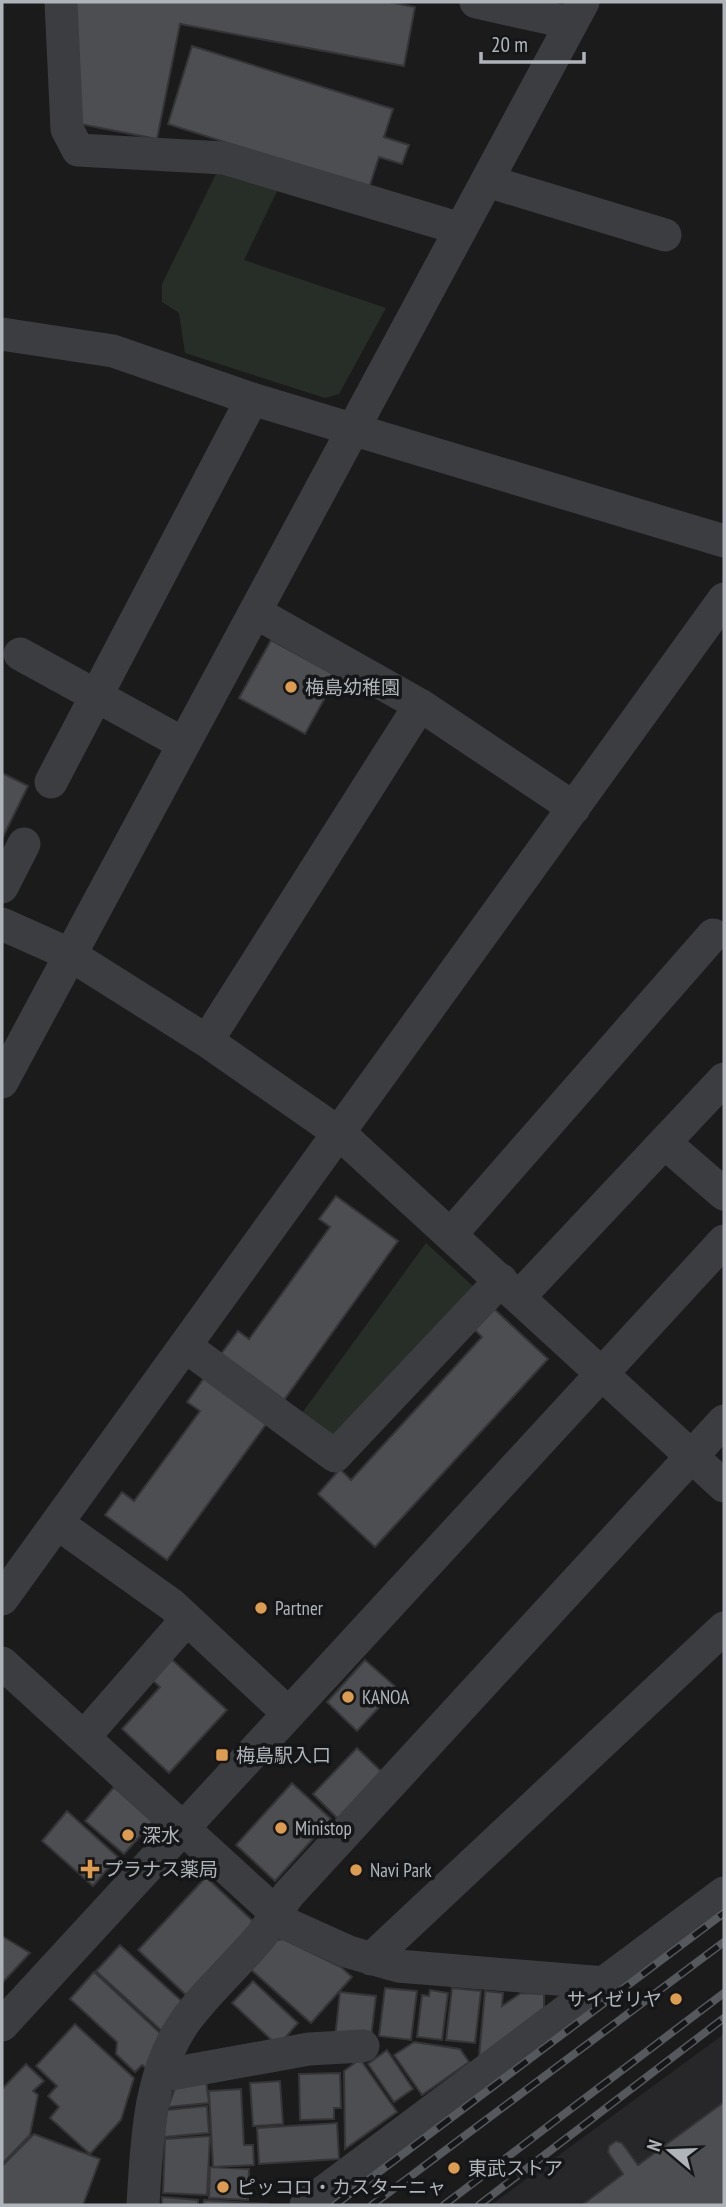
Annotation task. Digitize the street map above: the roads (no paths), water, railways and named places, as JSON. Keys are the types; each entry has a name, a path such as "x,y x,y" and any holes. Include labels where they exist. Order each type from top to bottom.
{"street":[{"path":"61,2 67,129 78,149 224,159 461,229"},
{"path":"2,1082 577,12 476,2"},
{"path":"487,181 665,235"},
{"path":"2,334 113,351 252,399 724,541"},
{"path":"51,782 252,399"},
{"path":"2,1599 724,599"},
{"path":"256,612 420,705 574,808"},
{"path":"20,654 184,744"},
{"path":"206,1041 420,705"},
{"path":"2,887 23,844"},
{"path":"2,924 69,954 206,1041 339,1133 452,1233 724,1486"},
{"path":"452,1233 713,935"},
{"path":"185,1346 335,1456 665,1143 724,1079"},
{"path":"665,1143 724,1194"},
{"path":"7,2012 184,1828 724,1241"},
{"path":"143,2205 148,2123 160,2076 173,2042 187,2019 263,1934 297,1885 724,1421"},
{"path":"57,1523 172,1605 288,1713"},
{"path":"84,1737 187,1619"},
{"path":"371,1959 724,1628"},
{"path":"2,1663 289,1925 371,1959 398,1966 605,1983"},
{"path":"306,2205 724,1893"},
{"path":"160,2076 309,2049 363,2046"}],"railway":[{"path":"335,2205 724,1913"},
{"path":"372,2205 724,1942"},
{"path":"444,2205 724,1993"},
{"path":"479,2205 724,2018"}],"place":[{"name":"梅島幼稚園","path":"291,687"},
{"name":"Partner","path":"261,1608"},
{"name":"KANOA","path":"348,1697"},
{"name":"梅島駅入口","path":"222,1755"},
{"name":"Ministop","path":"281,1828"},
{"name":"深水","path":"128,1835"},
{"name":"プラナス薬局","path":"90,1869"},
{"name":"Navi Park","path":"356,1870"},
{"name":"サイゼリヤ","path":"676,1999"},
{"name":"東武ストア","path":"454,2168"},
{"name":"ピッコロ・カスターニャ","path":"223,2187"}]}
